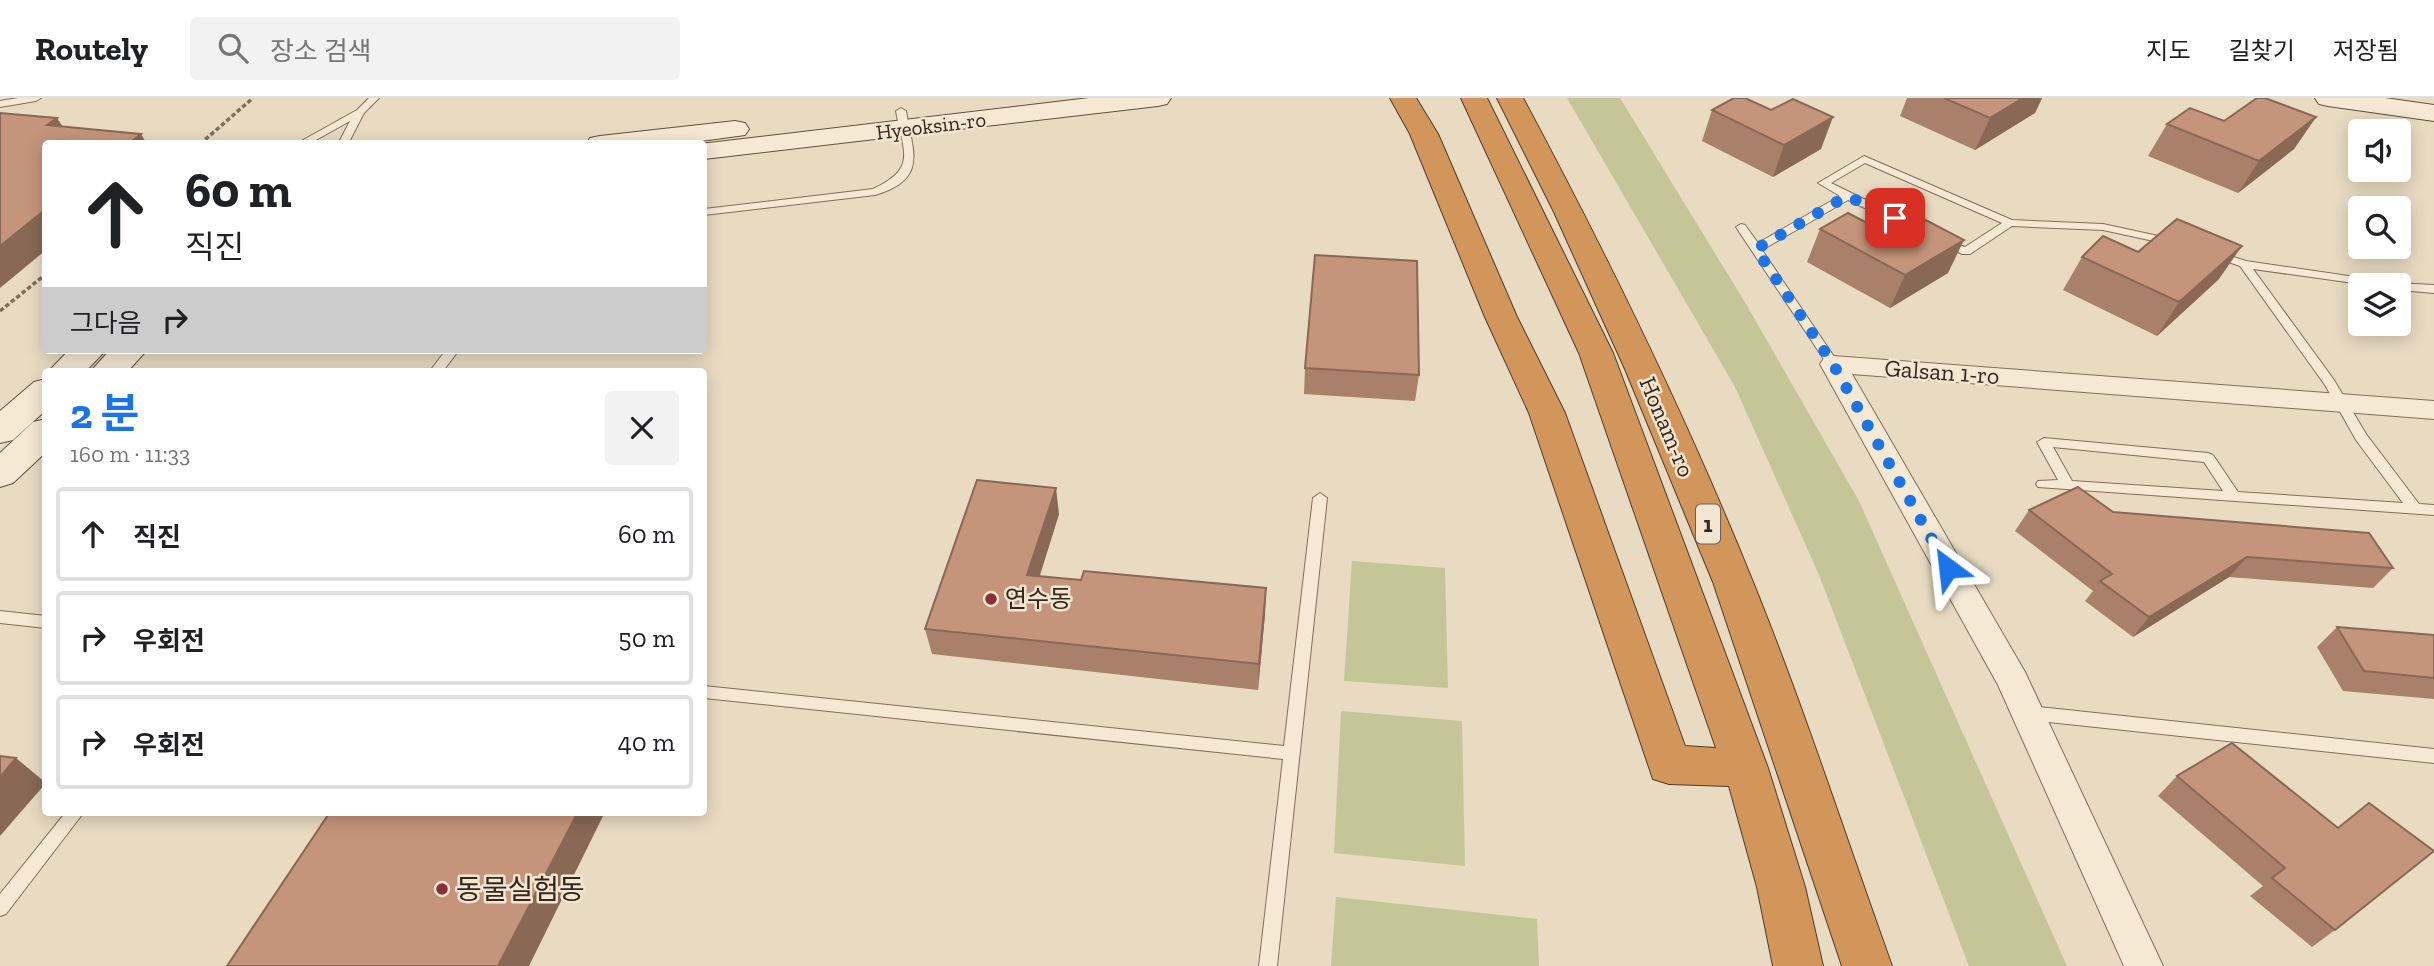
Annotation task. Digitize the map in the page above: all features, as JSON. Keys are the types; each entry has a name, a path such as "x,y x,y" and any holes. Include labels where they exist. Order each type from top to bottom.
{"highway":[{"path":"1403,98 1424,134 1502,317 1547,413 1669,765 1746,768"},
{"name":"Honam-ro","path":"1474,98 1596,354 1746,768 1781,887 1798,966"},
{"name":"Honam-ro","path":"1510,98 1569,212 1642,369 1733,582 1867,966"}],"main road":[{"name":"Hyeoksin-ro","path":"707,151 1022,98"},
{"name":"Hyeoksin-ro","path":"650,140 1158,98"},
{"path":"2328,98 2434,113"},
{"path":"69,368 85,354"},
{"path":"111,368 126,354"},
{"path":"0,431 42,394"},
{"path":"0,474 42,434"}],"street":[{"name":"Galsan 1-ro","path":"1833,364 2434,410"},
{"name":"Galsan 1-ro","path":"1833,364 2012,681 2144,966"}],"lane":[{"path":"0,104 36,98"},
{"path":"308,140 360,112 374,98"},
{"path":"345,140 360,112"},
{"path":"707,212 875,192 897,182 908,173 910,160 902,120"},
{"path":"2010,223 1966,252 1823,183 1864,159 2010,223 2103,227 2188,246"},
{"path":"1756,249 1847,196"},
{"path":"1741,227 1833,364"},
{"path":"2201,249 2244,264 2348,279"},
{"path":"2244,264 2330,383 2340,403 2415,509"},
{"path":"2411,287 2434,289"},
{"path":"438,368 450,354"},
{"path":"2067,485 2044,442 2208,458 2234,496"},
{"path":"2043,484 2434,510"},
{"path":"1268,966 1320,498"},
{"path":"0,617 42,622"},
{"path":"707,692 1290,753"},
{"path":"2028,713 2434,756"},
{"path":"0,908 73,816"}],"path":[{"path":"205,140 253,98"},
{"path":"0,311 42,277"}],"green space":[{"path":"1567,98 1620,98 1746,304 1859,501 2067,966 1969,966 1819,575 1735,387"},
{"path":"1352,561 1445,568 1448,688 1344,681"},
{"path":"1341,711 1462,721 1465,866 1334,853"},
{"path":"1336,897 1537,919 1539,966 1331,966"}],"building":[{"path":"1734,98 1745,98 1771,110 1793,99 1833,117 1784,145 1712,110"},
{"path":"1944,98 2023,98 1990,118"},
{"path":"2257,98 2265,98 2316,117 2259,161 2167,124 2190,108 2224,121"},
{"path":"0,113 57,118 47,125 141,134 133,140 42,140 42,212 0,246"},
{"path":"1848,213 1890,235 1918,216 1964,240 1905,275 1820,229"},
{"path":"2177,219 2242,246 2179,302 2082,257 2103,236 2138,252"},
{"path":"1315,255 1417,261 1419,375 1305,368"},
{"name":"연수동","path":"977,480 1056,488 1027,575 1081,580 1084,571 1266,588 1259,664 925,629"},
{"path":"2078,487 2113,512 2369,533 2393,568 2247,557 2149,617 2100,581 2112,574 2029,510"},
{"path":"2337,627 2434,635 2434,678 2364,671"},
{"path":"2232,743 2338,828 2369,803 2434,851 2335,930 2272,878 2285,868 2177,776"},
{"path":"0,756 16,758 0,777"},
{"name":"동물실험동","path":"327,816 576,816 498,966 227,966"}],"place":[{"name":"연수동","path":"991,599"},
{"name":"동물실험동","path":"442,889"}],"route":[{"path":"1895,218 1847,196 1756,249 1833,364 1948,568"}]}
